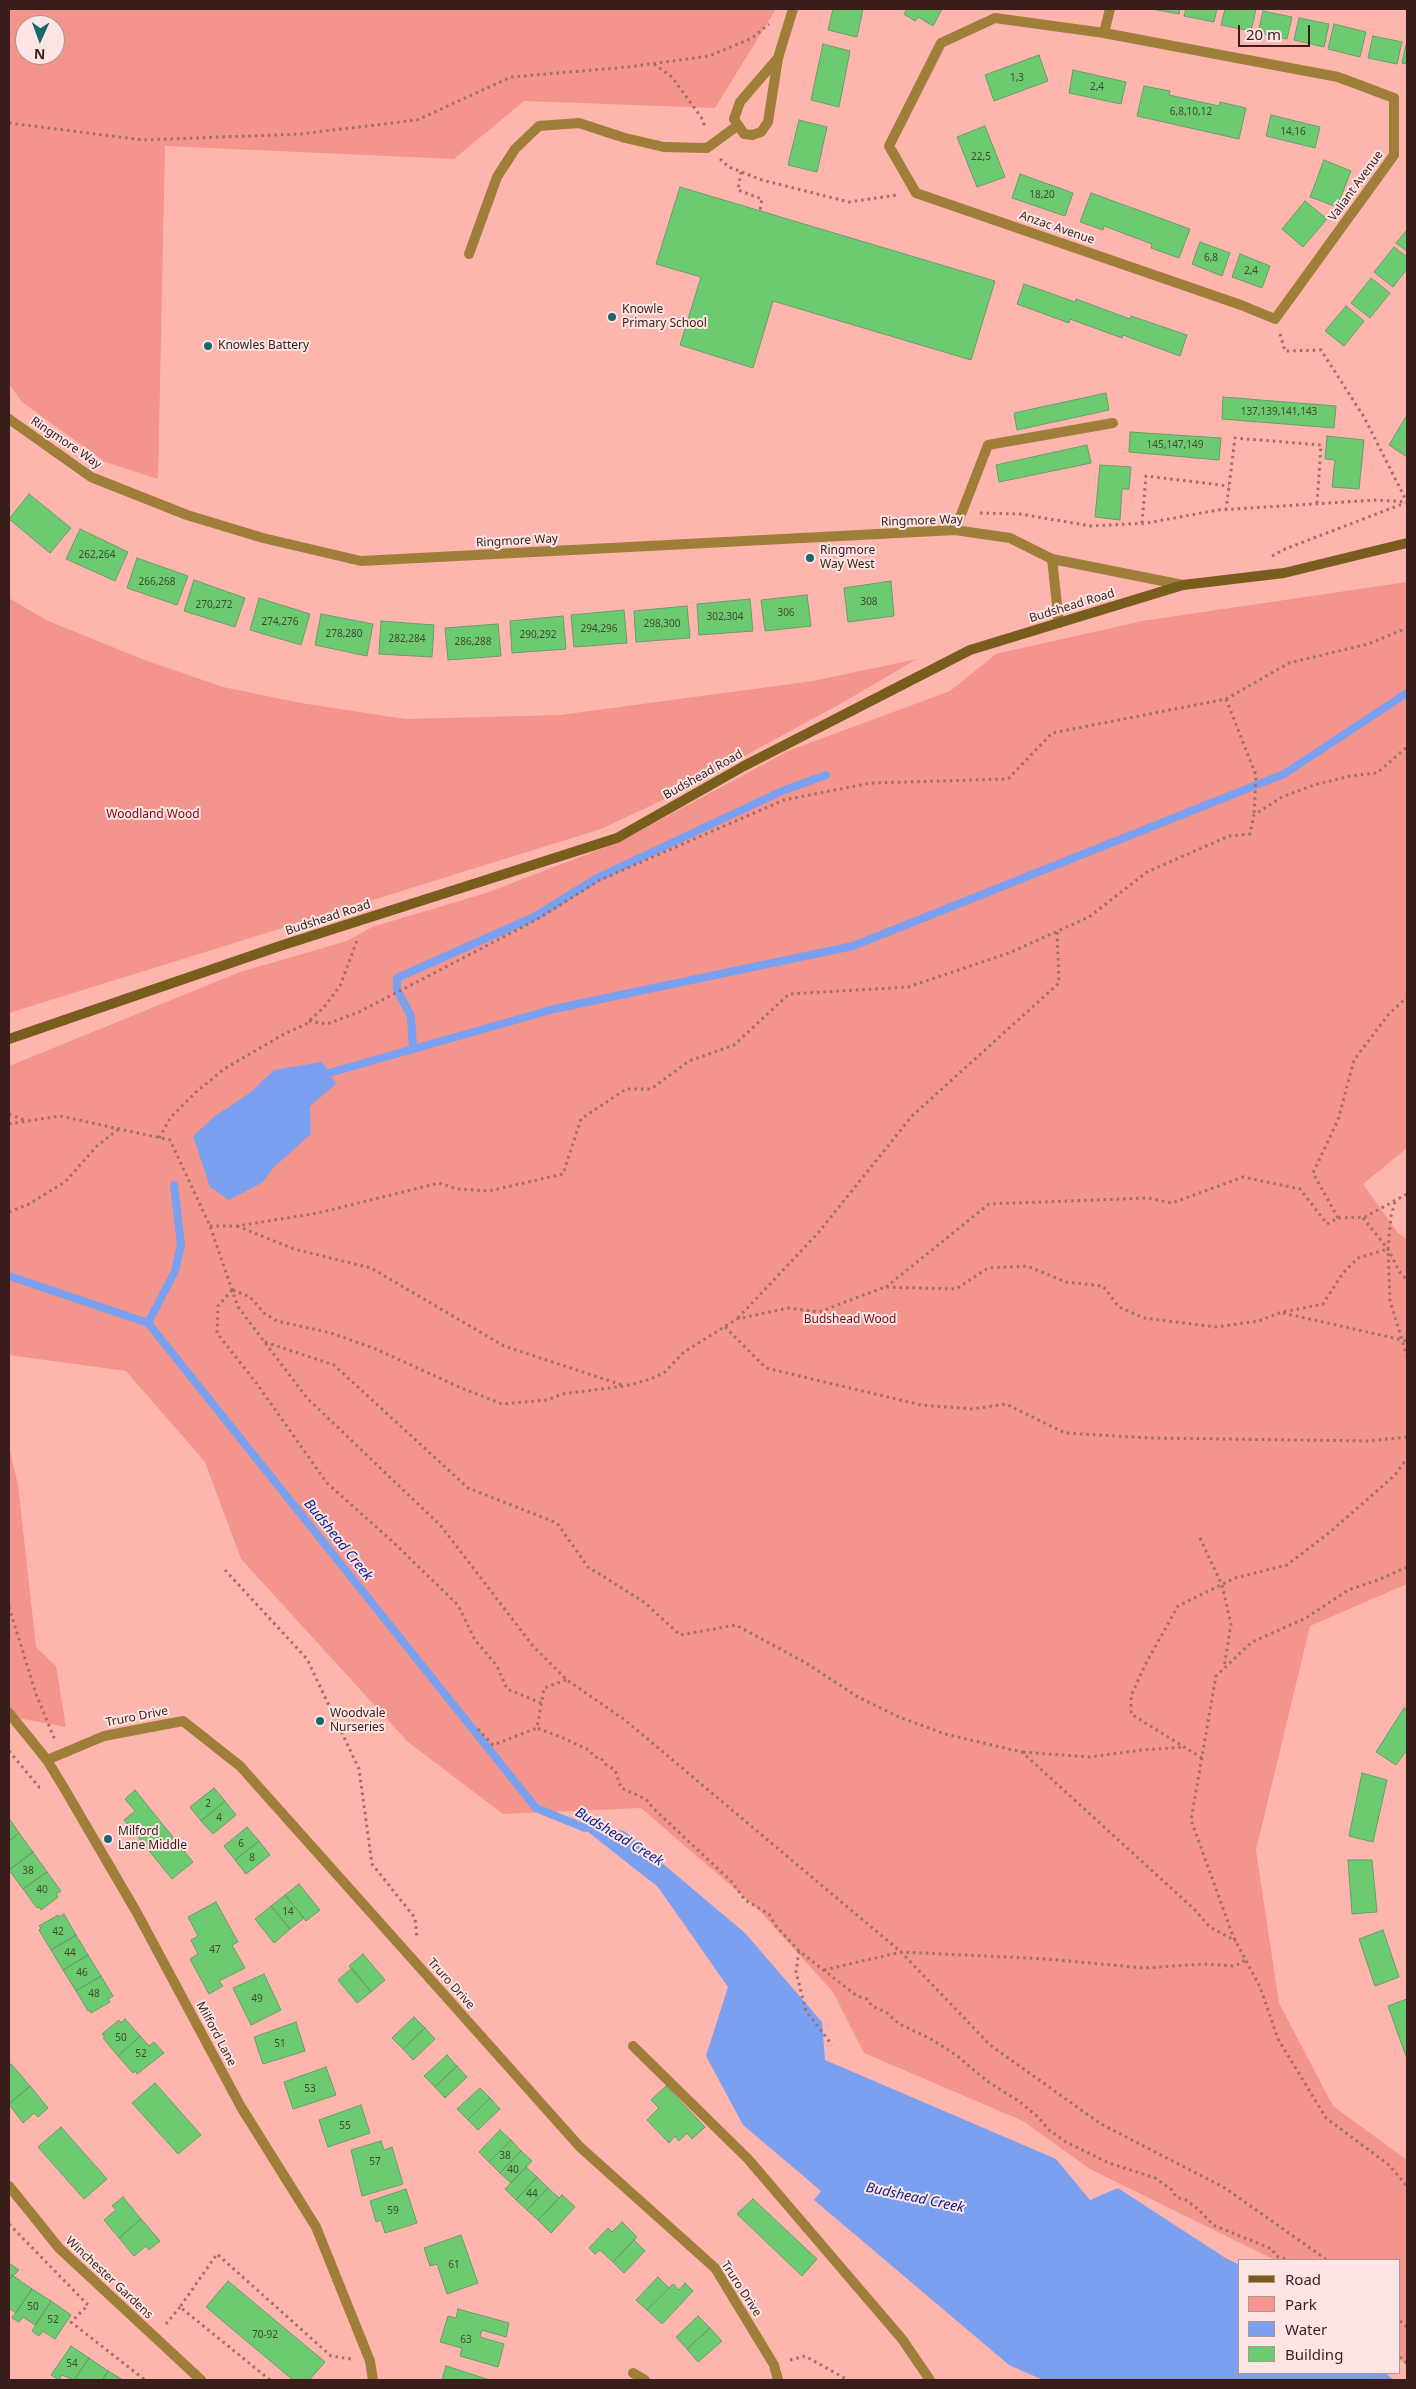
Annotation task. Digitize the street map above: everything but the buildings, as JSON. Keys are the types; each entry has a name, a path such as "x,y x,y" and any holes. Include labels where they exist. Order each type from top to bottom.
{"street":[{"path":"916,193 889,146 941,42 995,18 1104,33 1110,9"},
{"path":"778,58 740,102 734,119 744,134 752,135 760,132 768,122 778,58 792,14"},
{"name":"Valiant Avenue","path":"1104,33 1338,77 1394,98 1394,155 1275,319"},
{"path":"469,254 497,177 515,149 539,126 579,123 625,138 664,147 707,148 737,126"},
{"name":"Anzac Avenue","path":"916,193 1242,305 1275,319"},
{"name":"Ringmore Way","path":"9,418 91,477 196,518 263,538 361,561 955,530 1010,538 1052,559 1183,584"},
{"path":"955,530 988,445 1113,423"},
{"name":"Budshead Road","path":"9,1039 364,920 617,838 744,766 970,650 1183,584 1284,573 1407,543"},
{"path":"1052,559 1059,623"},
{"name":"Milford Lane","path":"9,1713 47,1760 64,1788 137,1913 241,2107 316,2227 370,2361 373,2380"},
{"name":"Truro Drive","path":"47,1760 104,1736 183,1721 240,1766 580,2147 715,2268 774,2365 778,2380"},
{"path":"633,2046 748,2159 902,2338 930,2380"},
{"name":"Winchester Gardens","path":"9,2186 59,2248 201,2380"},
{"path":"633,2373 646,2380"}],"path":[{"path":"9,123 143,140 300,134 417,120 511,77 654,64 709,56 752,38 776,19 792,14"},
{"path":"654,64 672,77 703,120 707,148 729,167 762,180 849,202 916,193"},
{"path":"741,172 738,190 762,198 760,211"},
{"path":"1275,319 1285,351 1321,350 1364,417 1407,502"},
{"path":"1226,510 1234,438 1321,445 1317,504"},
{"path":"1142,523 1146,476 1229,486"},
{"path":"962,513 1020,514 1092,526 1142,523 1226,510 1376,500 1407,502"},
{"path":"1269,558 1285,549 1407,502"},
{"path":"309,1021 327,1024 359,1012 536,920 600,880 784,800 871,784 1008,780 1052,732 1226,698 1289,663 1368,644 1407,628"},
{"path":"210,1226 237,1226 318,1213 439,1182 457,1189 489,1192 563,1174 582,1119 626,1088 651,1089 690,1061 734,1046 789,994 908,987 1009,952 1089,917 1147,872 1229,836 1250,834 1254,815 1256,775 1226,698"},
{"path":"1254,815 1282,797 1314,785 1350,776 1377,773 1407,747"},
{"path":"159,1138 177,1110 224,1069 309,1021 324,1008 340,986 364,920"},
{"path":"232,1290 250,1297 264,1313 277,1322 331,1333 376,1349 459,1387 502,1404 547,1400 562,1394 625,1386 651,1379 665,1372 684,1352 737,1319 818,1233 912,1116 1059,984 1057,931"},
{"path":"1338,1218 1313,1173 1338,1120 1354,1060 1388,1015 1407,997"},
{"path":"9,1114 28,1121"},
{"path":"9,1124 60,1116 170,1140 210,1226 238,1307 307,1398 441,1526 533,1646 567,1680 625,1720 901,1952 990,2045 1101,2124 1225,2188 1326,2259"},
{"path":"9,1212 29,1204 65,1182 97,1146 119,1129"},
{"path":"737,1319 788,1308 819,1312 885,1287 990,1204 1148,1198 1172,1203 1243,1177 1300,1189 1327,1224 1338,1218 1362,1217 1395,1202 1407,1194"},
{"path":"1395,1202 1391,1216 1388,1249 1390,1301 1407,1356"},
{"path":"1362,1217 1388,1249 1399,1271 1407,1280"},
{"path":"237,1226 294,1249 370,1268 504,1346 625,1386"},
{"path":"885,1287 956,1289 988,1268 1027,1266 1066,1282 1103,1286 1119,1307 1144,1318 1216,1327 1259,1321 1282,1312 1323,1304 1343,1273 1358,1258 1388,1249"},
{"path":"232,1290 218,1306 216,1333 257,1384 327,1483 458,1604 475,1640 497,1666 507,1689 541,1703"},
{"path":"1282,1312 1407,1340"},
{"path":"726,1327 766,1368 921,1405 972,1409 1006,1404 1065,1434 1150,1438 1370,1441 1407,1437"},
{"path":"265,1342 334,1365 468,1488 557,1523 588,1567 644,1602 680,1635 736,1626 806,1663 858,1697 899,1717 945,1734 1022,1752 1090,1757 1184,1747"},
{"path":"1202,1758 1131,1714 1131,1696 1145,1664 1178,1606 1235,1578 1287,1565 1329,1533 1395,1475 1407,1458"},
{"path":"1200,1538 1222,1585 1231,1624 1224,1668"},
{"path":"1407,1567 1378,1580 1348,1590 1306,1618 1252,1642 1216,1676 1191,1820 1236,1941 1260,1987 1278,2039 1326,2118 1389,2165 1407,2186"},
{"path":"225,1570 307,1659 359,1769 372,1864 415,1918 421,1968"},
{"path":"9,1607 36,1694 61,1754"},
{"path":"537,1728 544,1688 567,1680"},
{"path":"478,1729 493,1745 537,1728 589,1750 594,1757 601,1758 605,1764 615,1770 621,1788 646,1798 653,1808 732,1882 745,1900 769,1914 776,1926 799,1951 857,1996 867,1999 872,2006 886,2012 899,2024 931,2039 956,2055 987,2081 1020,2102 1039,2118 1048,2130 1066,2142 1109,2163 1155,2178 1172,2190 1176,2197 1186,2200 1213,2225 1272,2248 1276,2256 1285,2259"},
{"path":"9,1750 39,1787 64,1788"},
{"path":"1022,1752 1194,1909 1210,1927 1236,1941"},
{"path":"799,1951 796,1972 806,2011 832,2045"},
{"path":"824,1970 901,1952 1047,1959 1144,1968 1204,1964 1235,1966 1247,1959"},
{"path":"270,2380 180,2307 217,2254 331,2356 370,2361"},
{"path":"88,2304 71,2322 145,2380"},
{"path":"774,2365 806,2356 848,2380"}],"green space":[{"path":"9,9 776,9 715,108 524,101 454,159 165,146 158,479 105,462 22,402 9,384"},
{"name":"Budshead Wood","path":"1407,582 1407,1148 1363,1184 1398,1233 1407,1239 1407,1584 1310,1626 1256,1850 1279,2003 1333,2106 1407,2160 1407,2366 1401,2360 1401,2259 1273,2259 1090,2169 1023,2121 864,2053 833,1992 758,1909 641,1808 503,1814 408,1742 241,1559 205,1462 126,1371 9,1355 9,1066 240,972 347,941 372,927 486,893 619,842 788,751 950,691 996,654 1142,621"},
{"name":"Woodland Wood","path":"9,598 46,620 142,659 223,687 301,703 405,719 560,715 813,681 917,659 842,703 667,798 601,829 9,1013"},
{"path":"9,1446 18,1485 36,1647 56,1666 66,1727 18,1718 9,1707"}],"water":[{"path":"322,1062 336,1084 310,1106 311,1134 273,1168 263,1182 229,1200 210,1187 193,1136 215,1116 250,1093 274,1070"},
{"path":"578,1824 624,1831 745,1933 822,2022 825,2060 1056,2159 1090,2200 1118,2188 1227,2259 1238,2264 1238,2374 1386,2374 1394,2380 1043,2380 1009,2365 814,2200 821,2191 743,2125 706,2056 728,1987 658,1887"}],"waterway":[{"path":"329,1073 554,1009 853,946 1284,774 1407,693"},
{"path":"413,1048 411,1016 397,990 397,978 536,916 597,878 782,791 826,775"},
{"path":"148,1323 175,1271 181,1245 174,1185"},
{"name":"Budshead Creek","path":"9,1276 148,1323 536,1808 585,1828"}],"place":[{"name":"Knowle Primary School","path":"612,317"},
{"name":"Knowles Battery","path":"208,346"},
{"name":"Ringmore Way West","path":"810,558"},
{"name":"Woodvale Nurseries","path":"320,1721"},
{"name":"Milford Lane Middle","path":"108,1839"}]}
